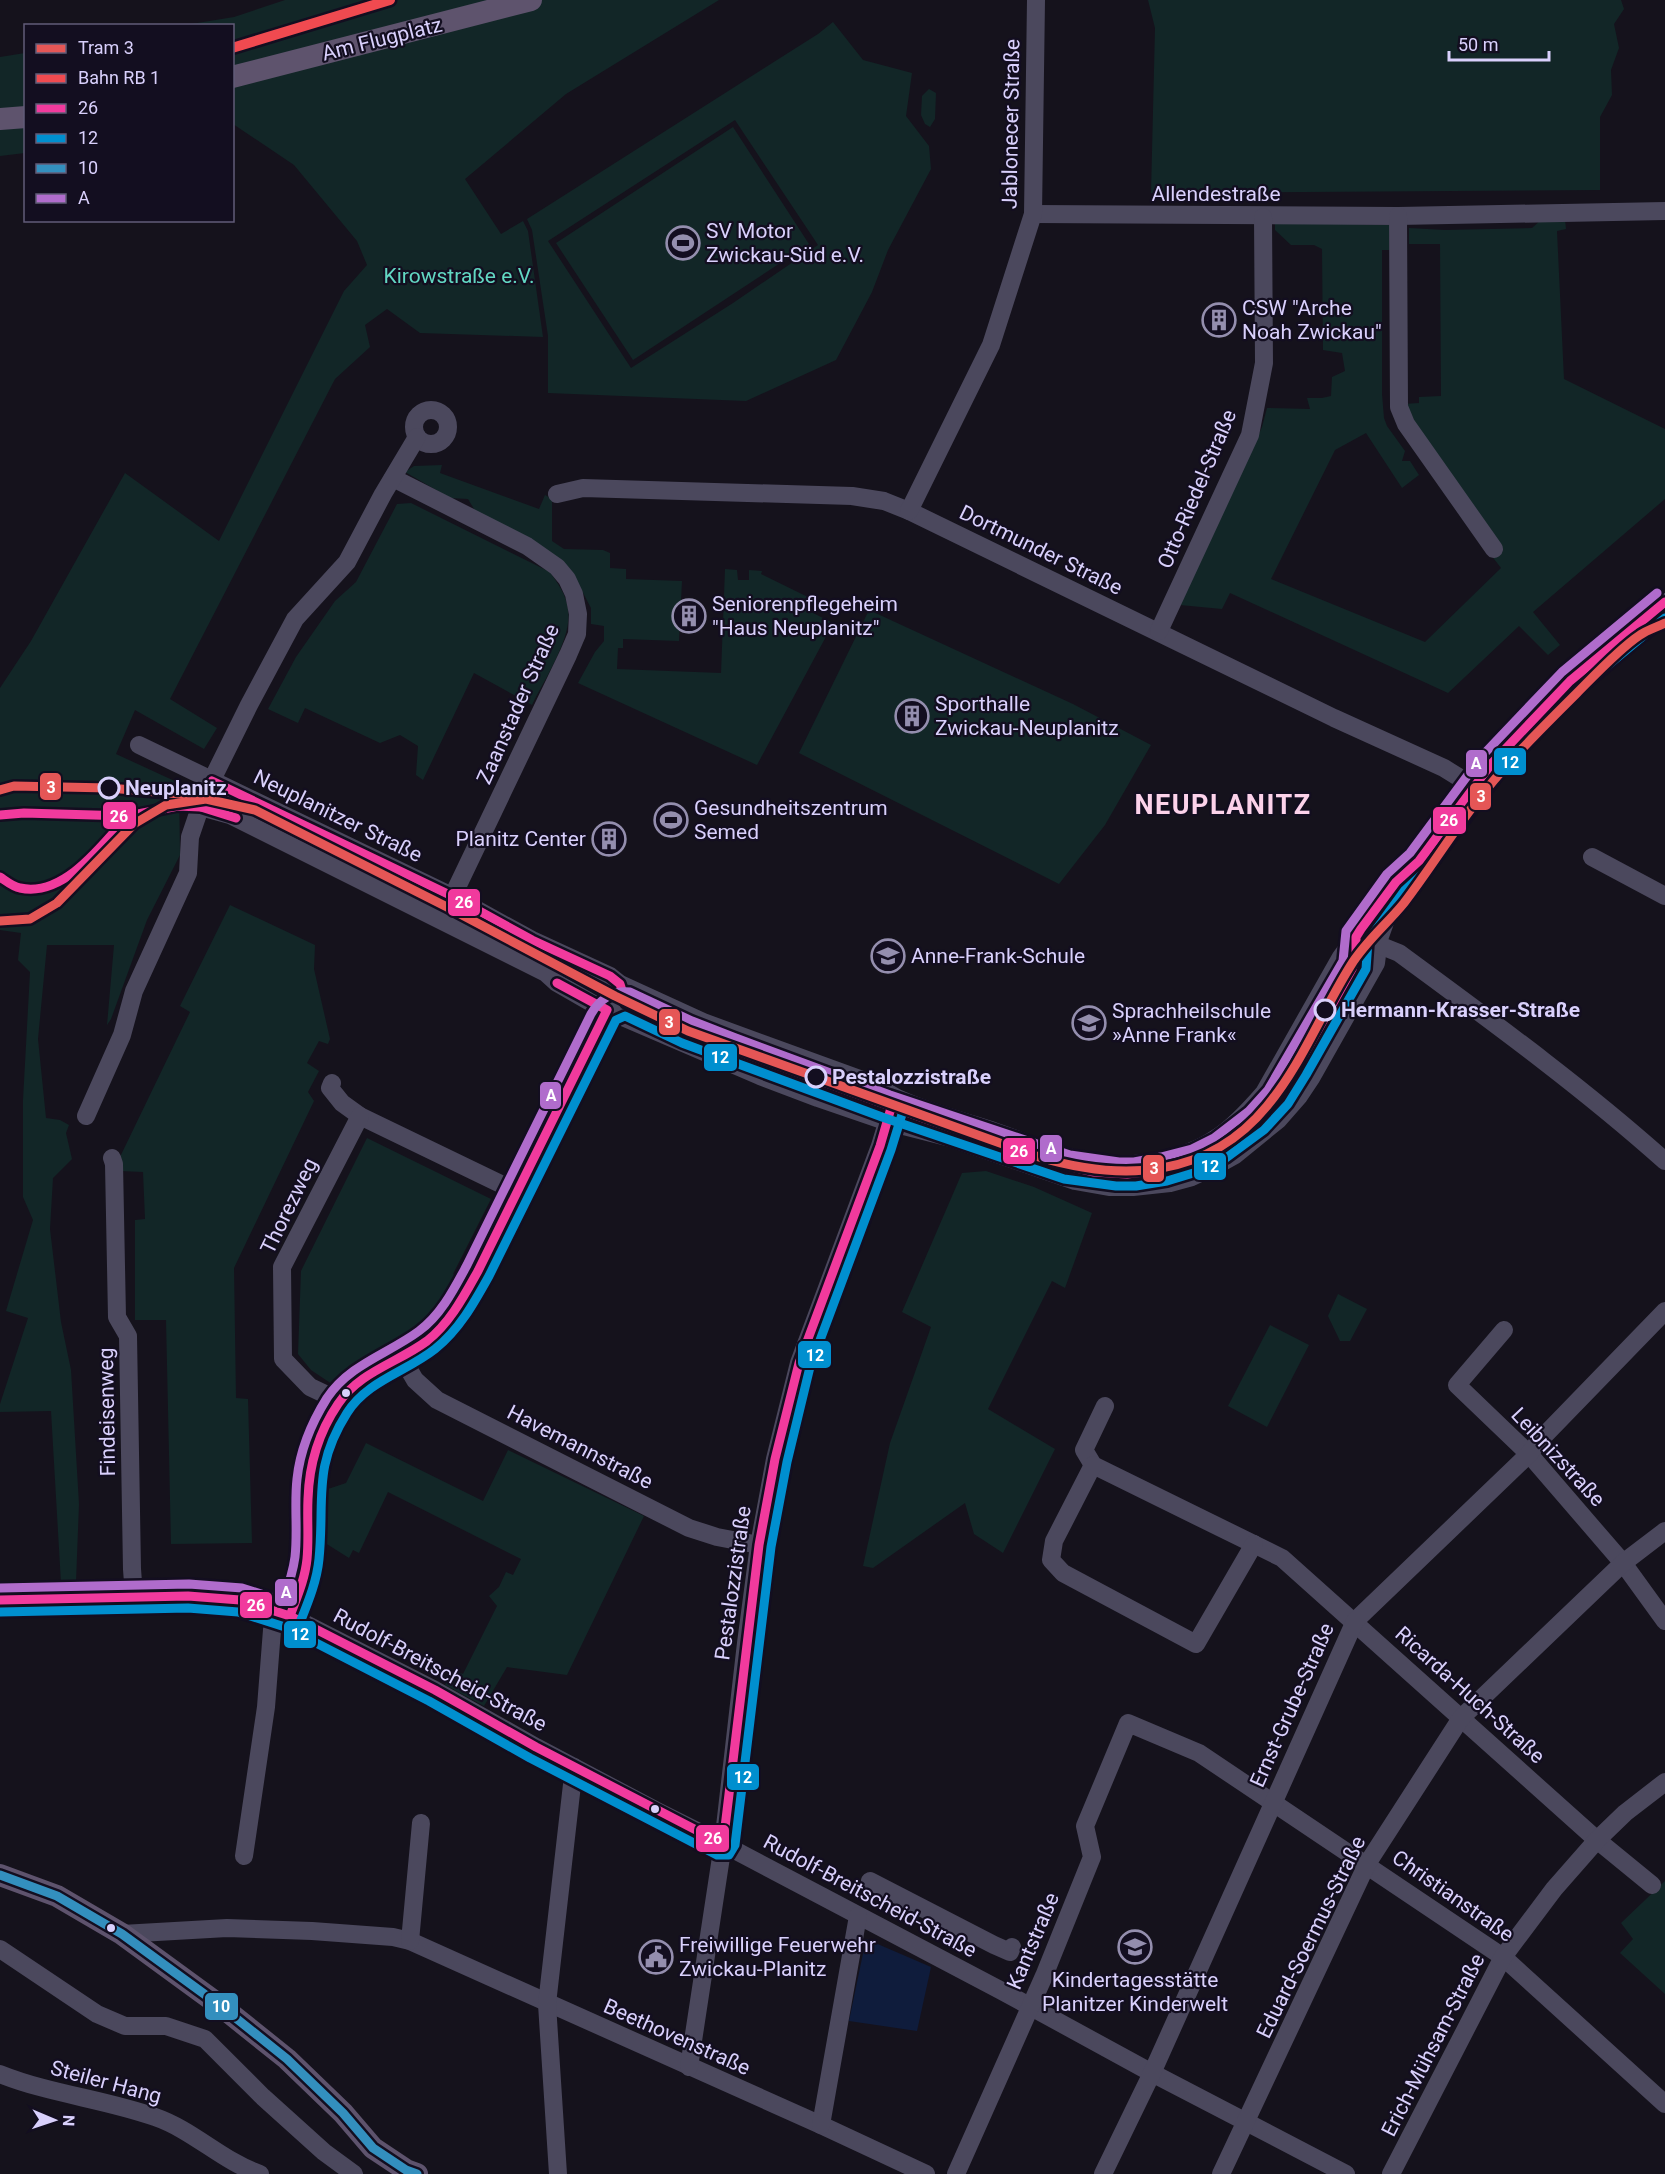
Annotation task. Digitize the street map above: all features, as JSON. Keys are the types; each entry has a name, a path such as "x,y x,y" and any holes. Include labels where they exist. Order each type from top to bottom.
{"main road":[{"name":"Am Flugplatz","path":"234,76 531,0"},
{"path":"0,119 24,117"},
{"path":"0,1875 57,1896 122,1934 222,2007 287,2059 343,2113 373,2148 406,2170 417,2174"}],"street":[{"name":"Jablonecer Straße","path":"909,511 991,345 1033,214 1036,0"},
{"name":"Allendestraße","path":"1033,214 1263,217 1665,211"},
{"path":"1398,216 1399,407 1406,424 1494,549"},
{"name":"Otto-Riedel-Straße","path":"1158,632 1250,435 1264,363 1263,217"},
{"path":"86,1116 122,1035 134,991 188,873 190,837 204,796 295,619 347,562 383,494 417,437"},
{"name":"Zaanstader Straße","path":"393,478 526,546 557,567 567,579 574,594 578,614 577,634 568,655 452,896"},
{"name":"Dortmunder Straße","path":"557,494 583,488 852,496 884,501 909,511 1324,713 1444,768 1473,786"},
{"name":"Neuplanitzer Straße","path":"201,807 230,815 441,920 546,974 557,983 607,1010 760,1077 888,1122 951,1138 1092,1185 1148,1186 1192,1177 1235,1155 1278,1120 1311,1078 1376,963 1389,911 1419,861 1473,786 1570,681 1665,602"},
{"name":"Neuplanitzer Straße","path":"139,745 452,896 532,940 610,976 620,984 704,1022 881,1087 895,1097 1040,1149 1086,1161 1121,1164 1179,1155 1218,1137 1256,1103 1264,1093 1339,961 1396,882 1419,861"},
{"path":"1592,857 1665,896"},
{"path":"441,920 452,896"},
{"path":"1361,929 1379,945 1399,954 1467,1004 1601,1106 1665,1161"},
{"path":"244,1856 266,1707 272,1630 304,1574 307,1558 308,1482 317,1442 338,1403 352,1387 379,1366 427,1340 458,1306 478,1271 620,984"},
{"path":"332,1083 330,1088 342,1102 360,1116 517,1192"},
{"path":"888,1122 895,1097"},
{"name":"Thorezweg","path":"338,1403 310,1387 283,1359 282,1267 360,1116"},
{"name":"Pestalozzistraße","path":"689,2067 723,1844 759,1545 775,1459 799,1363 888,1122"},
{"name":"Findeisenweg","path":"112,1158 114,1164 117,1317 128,1336 134,1596"},
{"name":"Ernst-Grube-Straße","path":"1102,2174 1152,2073 1354,1621 1529,1454 1665,1311"},
{"name":"Leibnizstraße","path":"1504,1330 1457,1385 1529,1454 1623,1563 1665,1621"},
{"name":"Havemannstraße","path":"401,1356 415,1380 437,1400 689,1528 717,1537 759,1545"},
{"path":"1105,1406 1084,1450 1093,1465 1054,1541 1051,1560 1063,1573 1196,1644 1254,1544"},
{"name":"Ricarda-Huch-Straße","path":"1093,1465 1282,1558 1597,1840 1652,1884"},
{"name":"Eduard-Soermus-Straße","path":"1221,2174 1367,1864 1461,1718 1623,1563 1665,1531"},
{"name":"Rudolf-Breitscheid-Straße","path":"0,1600 188,1596 240,1600 283,1614 435,1690 574,1767 1247,2121 1323,2168 1346,2174"},
{"name":"Christianstraße","path":"1128,1723 1199,1753 1503,1957 1665,2104"},
{"name":"Kantstraße","path":"956,2174 1063,1931 1092,1857 1085,1826 1128,1723"},
{"path":"558,2174 547,2004 574,1767"},
{"name":"Erich-Mühsam-Straße","path":"1391,2174 1503,1957 1554,1889 1597,1840 1625,1813 1665,1782"},
{"path":"410,1941 421,1823"},
{"name":"Rudolf-Breitscheid-Straße","path":"870,1881 1010,1952 1012,1947"},
{"path":"821,2125 858,1916"},
{"name":"Beethovenstraße","path":"122,1934 227,1928 312,1931 393,1937 410,1941 926,2174"},
{"path":"0,1948 97,2014 125,2026 166,2026 205,2040 324,2152 354,2174"},
{"name":"Steiler Hang","path":"0,2074 58,2093 156,2117 184,2130 246,2169 260,2174"}],"green space":[{"name":"Kirowstraße e.V.","path":"285,0 719,0 566,94 465,179 501,234 523,221 528,231 543,337 420,333 387,309 365,325 370,347 335,379 170,699 217,728 204,749 135,710 116,754 179,783 180,855 147,920 107,1025 114,945 47,945 38,1039 46,1118 60,1120 69,1125 66,1133 72,1159 53,1178 50,1229 61,1322 71,1370 79,1504 76,1582 61,1583 51,1411 0,1412 0,1404 28,1318 6,1311 33,1220 23,1197 23,1100 30,972 18,960 21,933 0,930 0,688 31,641 125,473 219,541 344,291 367,265 357,241 294,165 234,125 234,24 191,24 234,17"},
{"path":"1148,0 1621,0 1624,9 1614,24 1619,48 1611,70 1612,95 1600,117 1600,190 1151,193 1155,28"},
{"path":"833,22 863,60 912,73 906,116 929,146 931,169 888,250 872,292 836,360 746,401 548,393 548,336 532,230 527,219 818,34","holes":["735,120 818,245 631,368 548,241"]},
{"path":"24,53 24,153 0,156 0,57"},
{"path":"929,89 936,93 935,119 930,127 925,124 921,115 922,96"},
{"name":"SV Motor Zwickau-Süd e.V.","path":"733,127 809,244 633,360 556,243"},
{"path":"1541,220 1565,220 1566,229 1557,231 1564,379 1665,429 1665,499 1533,612 1560,645 1548,655 1519,626 1448,693 1230,593 1222,609 1180,605 1262,427 1267,408 1310,409 1307,398 1331,396 1332,377 1345,371 1342,353 1323,350 1322,249 1314,245 1291,245 1275,230 1275,222 1389,225 1389,250 1382,250 1384,418 1405,451 1402,461 1410,461 1419,475 1402,488 1366,433 1335,450 1271,579 1425,642 1501,568 1491,555 1403,404 1419,403 1419,397 1441,396 1440,244 1409,244 1409,228 1445,230 1532,228"},
{"path":"442,465 440,473 539,509 545,495 552,499 552,541 564,549 603,550 610,553 610,568 626,569 626,579 682,581 679,641 623,639 623,648 618,648 617,669 721,673 725,569 737,570 738,580 749,580 749,570 762,571 761,574 812,599 807,610 839,626 829,631 757,765 578,683 595,652 604,641 604,626 591,624 591,608 571,570 477,514 468,499 450,498 405,472 414,466"},
{"path":"411,503 550,572 564,594 568,609 566,632 562,645 532,705 474,673 423,780 416,775 418,746 400,735 380,743 305,708 298,723 268,709 296,657 335,601 356,582 397,504"},
{"path":"869,610 1073,704 1151,745 1105,825 1059,884 799,753"},
{"path":"230,905 315,945 314,969 330,1039 328,1044 319,1041 307,1063 319,1071 308,1092 314,1101 234,1268 236,1398 248,1399 252,1543 171,1544 166,1320 135,1320 135,1220 145,1219 143,1172 120,1171 120,1157 190,1012 180,1006"},
{"path":"367,1138 491,1199 453,1274 465,1281 441,1318 423,1334 400,1347 362,1360 335,1386 311,1370 298,1354 301,1271"},
{"path":"986,1171 1034,1187 1092,1213 1065,1288 1052,1281 988,1409 1055,1449 1003,1553 974,1534 965,1503 873,1568 863,1566 890,1443 931,1327 902,1312 962,1173"},
{"path":"1338,1294 1367,1309 1350,1341 1340,1341 1328,1316"},
{"path":"1270,1325 1309,1345 1267,1427 1228,1406"},
{"path":"366,1443 483,1501 508,1450 644,1516 567,1675 507,1667 484,1706 445,1685 453,1670 463,1674 497,1606 489,1596 499,1587 506,1572 513,1575 521,1559 388,1492 359,1553 353,1550 349,1558 322,1541 328,1489 346,1483"},
{"path":"1665,1881 1665,1994 1620,1953 1633,1939 1621,1923"}],"water":[{"path":"866,1939 931,1967 917,2031 849,2021"}],"tram line":[{"name":"3","path":"0,921 30,919 57,903 134,824 166,805 206,799 255,810 447,907 615,996 688,1031 1039,1157 1102,1170 1132,1171 1162,1168 1191,1160 1218,1148 1244,1130 1267,1106 1291,1073 1340,983 1357,957 1404,903 1489,786 1599,670 1643,633 1665,623"},
{"name":"3","path":"0,790 14,786 109,788 192,795"}],"transit line":[{"path":"234,47 390,0"},
{"name":"A","path":"0,1588 189,1584 242,1588 283,1601 295,1557 296,1489 301,1457 322,1407 336,1386 347,1376 427,1325 446,1301 467,1265 591,1014 602,1000 612,994 630,992 733,1037 890,1095 1070,1155 1134,1162 1192,1149 1214,1138 1249,1111 1268,1090 1343,961 1346,931 1387,874 1410,853 1482,756 1562,672 1657,593"},
{"name":"26","path":"201,807 212,781 452,896 532,940 610,976 620,984 626,1003 746,1054 1054,1163 1094,1172 1127,1174 1154,1171 1194,1160 1219,1149 1250,1126 1274,1100 1305,1053 1352,969 1356,957 1356,937 1396,882 1419,861 1492,763 1570,681 1665,602"},
{"name":"12","path":"301,1620 318,1567 324,1468 336,1433 355,1402 376,1385 424,1357 444,1342 465,1316 489,1276 616,1020 625,1016 682,1043 725,1059 882,1117 1064,1179 1116,1186 1136,1186 1167,1181 1200,1171 1226,1158 1264,1130 1288,1104 1366,969 1368,941 1405,890 1429,868 1501,771 1578,690 1665,618"},
{"name":"26","path":"0,815 24,813 128,816 178,806 201,807 236,818"},
{"name":"26","path":"0,877 20,888 36,889 52,885 81,866 128,816"},
{"name":"26","path":"290,1616 306,1566 310,1474 325,1426 338,1404 357,1384 427,1341 456,1309 478,1271 607,1010 557,983"},
{"name":"26","path":"0,1600 188,1596 240,1600 290,1616 435,1690 536,1747 723,1844 759,1545 775,1459 799,1363 880,1146 891,1108"},
{"name":"12","path":"0,1612 188,1608 238,1612 285,1627 717,1855 729,1855 735,1845 771,1547 787,1462 810,1367 891,1150 903,1111"},
{"name":"10","path":"0,1875 57,1896 122,1934 222,2007 287,2059 343,2113 373,2148 406,2170 417,2174"}],"place":[{"name":"SV Motor Zwickau-Süd e.V.","path":"683,243"},
{"name":"CSW \"Arche Noah Zwickau\"","path":"1219,320"},
{"name":"Seniorenpflegeheim \"Haus Neuplanitz\"","path":"689,616"},
{"name":"Sporthalle Zwickau-Neuplanitz","path":"912,716"},
{"name":"Neuplanitz","path":"109,788"},
{"name":"Gesundheitszentrum Semed","path":"671,820"},
{"name":"Planitz Center","path":"609,839"},
{"name":"Anne-Frank-Schule","path":"888,956"},
{"name":"Hermann-Krasser-Straße","path":"1325,1010"},
{"name":"Sprachheilschule »Anne Frank«","path":"1089,1023"},
{"name":"Pestalozzistraße","path":"816,1077"},
{"name":"Kindertagesstätte Planitzer Kinderwelt","path":"1135,1947"},
{"name":"Freiwillige Feuerwehr Zwickau-Planitz","path":"656,1957"}],"district":[{"name":"NEUPLANITZ","path":"1223,805"}]}
